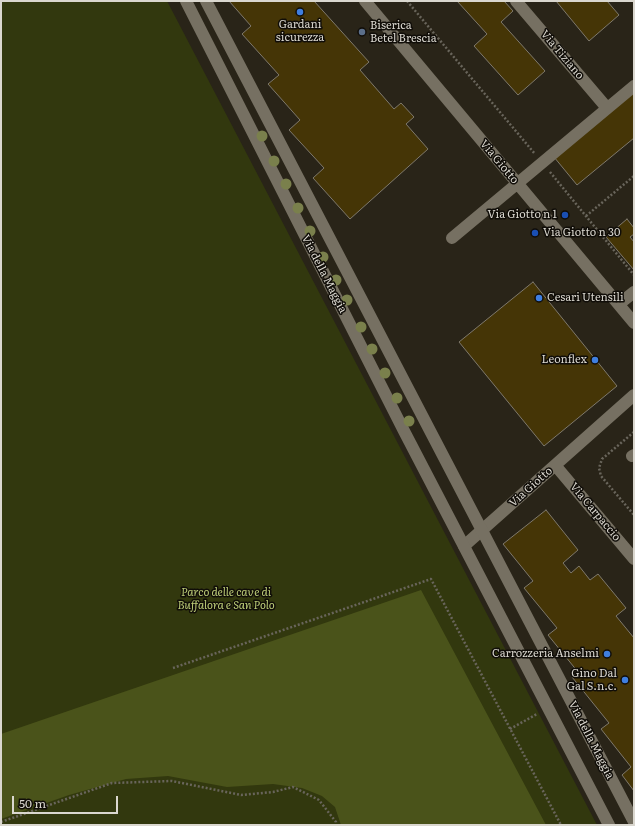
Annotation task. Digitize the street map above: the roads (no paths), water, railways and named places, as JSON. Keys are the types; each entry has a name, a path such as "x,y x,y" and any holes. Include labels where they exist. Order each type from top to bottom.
{"street":[{"name":"Via della Maggia","path":"186,1 404,432 609,825"},
{"name":"Via della Maggia","path":"206,1 634,822"},
{"name":"Via Giotto","path":"365,1 634,323"},
{"name":"Via Tiziano","path":"516,1 607,108"},
{"path":"452,238 634,86"},
{"path":"619,304 634,292"},
{"name":"Via Giotto","path":"482,530 634,395"},
{"name":"Via Carpaccio","path":"556,465 634,559"},
{"path":"464,546 482,530"}],"place":[{"name":"Gardani sicurezza","path":"300,12"},
{"name":"Biserica Betel Brescia","path":"362,32"},
{"name":"Via Giotto n 1","path":"565,215"},
{"name":"Via Giotto n 30","path":"535,233"},
{"name":"Cesari Utensili","path":"539,298"},
{"name":"Leonflex","path":"595,360"},
{"name":"Carrozzeria Anselmi","path":"607,654"},
{"name":"Gino Dal Gal S.n.c.","path":"625,680"}],"park label":[{"name":"Parco delle cave di Buffalora e San Polo","path":"226,599"}]}
